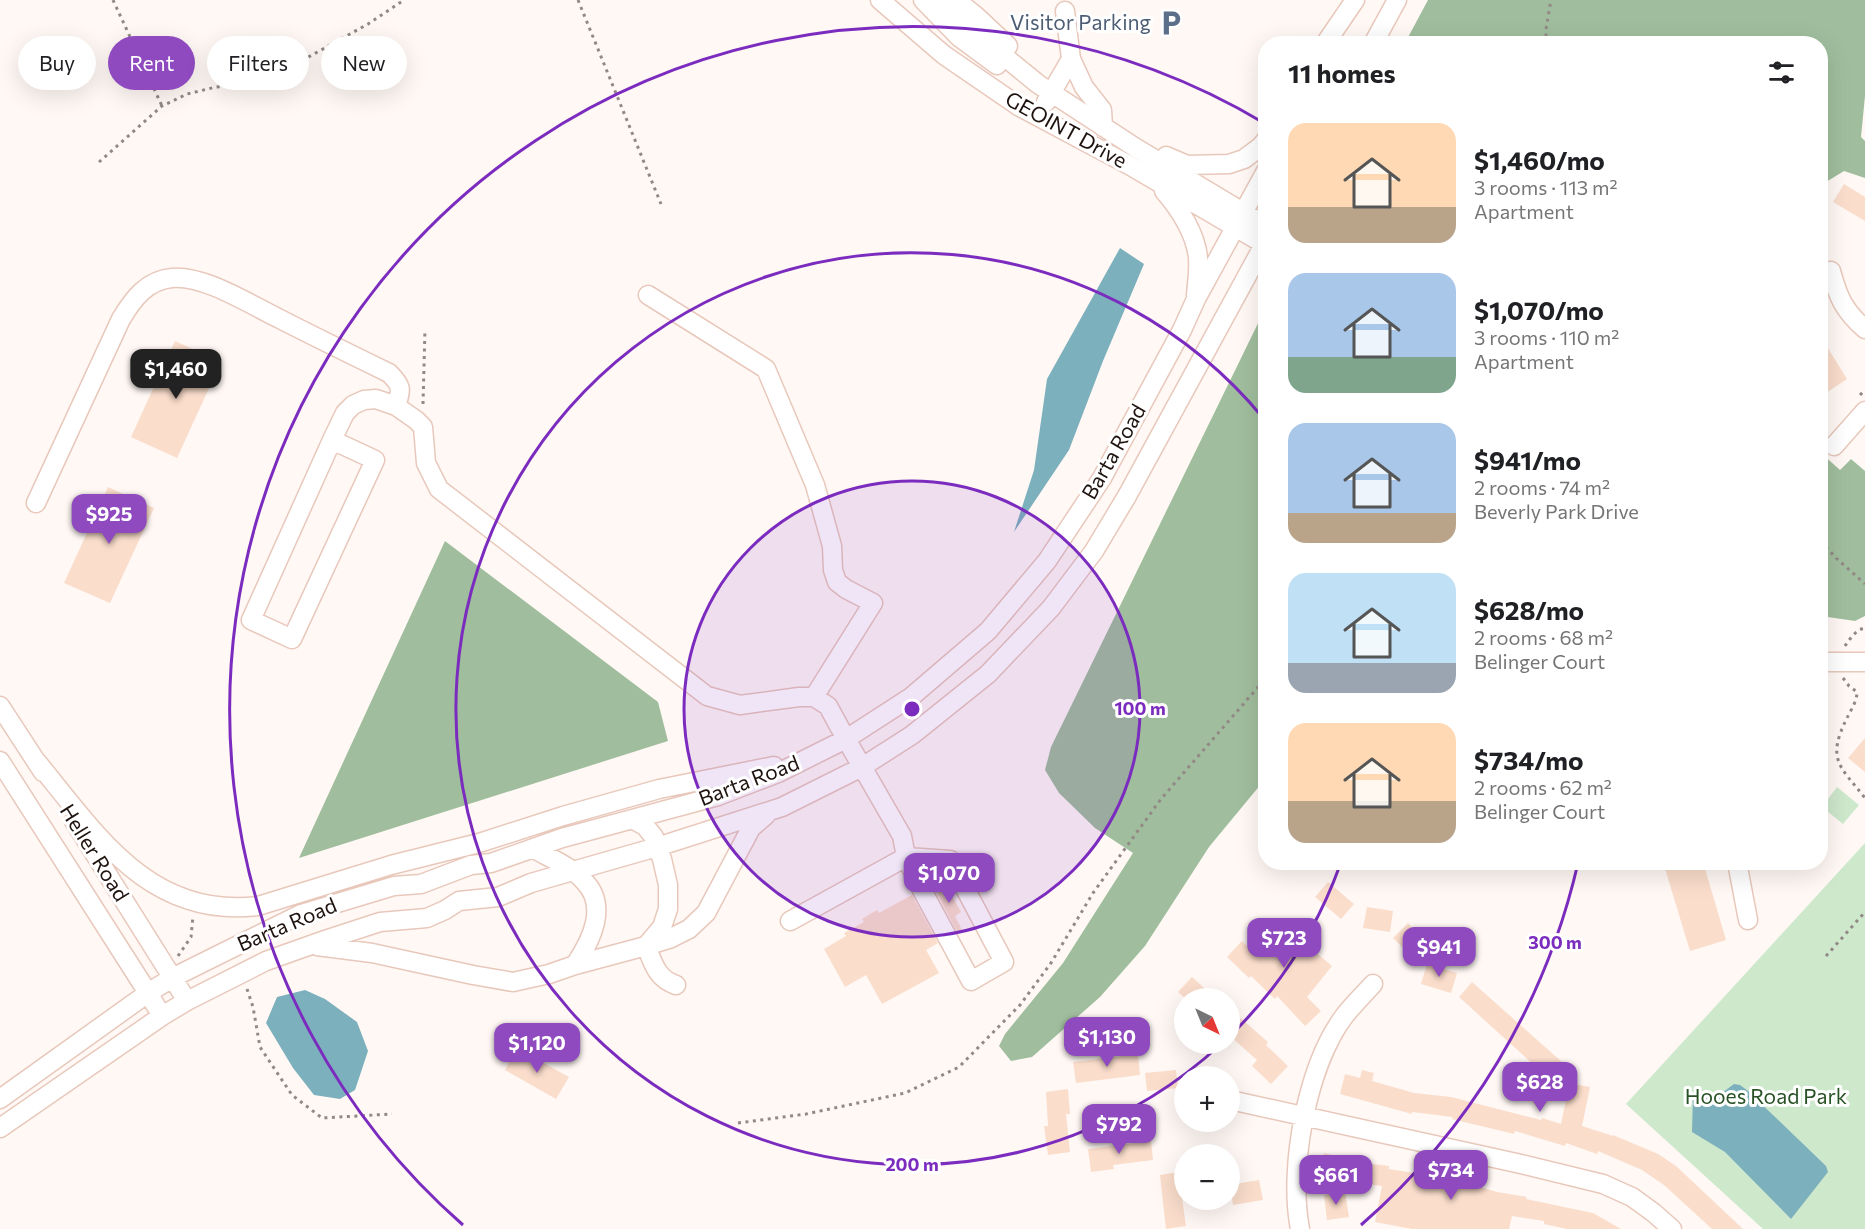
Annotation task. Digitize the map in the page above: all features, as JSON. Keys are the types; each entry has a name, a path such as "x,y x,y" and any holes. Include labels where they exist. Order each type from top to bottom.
{"street":[{"name":"GEOINT Drive","path":"880,0 944,55 1020,107 1153,179 1239,220 1258,224"},
{"name":"GEOINT Drive","path":"923,0 959,37 1016,80 1045,89"},
{"name":"GEOINT Drive","path":"941,0 967,26 1045,89 1130,144 1239,220 1258,236"},
{"name":"GEOINT Drive","path":"956,0 976,15 1028,66 1045,89"},
{"path":"1330,36 1355,0"},
{"path":"1340,36 1360,0"},
{"path":"1377,36 1397,0"},
{"path":"1065,11 1071,59 1084,87 1102,110 1103,127"},
{"path":"1037,116 1045,89 1071,59"},
{"path":"1130,144 1157,152 1187,165 1229,164 1244,159 1258,148"},
{"path":"1153,179 1176,205 1189,229 1198,256 1196,299"},
{"name":"Barta Road","path":"0,1099 172,978 301,915 394,886 421,884 471,865 491,863 562,838 718,796 778,773 846,739 911,697 988,631 1047,561 1102,478 1258,186"},
{"name":"Barta Road","path":"0,1128 162,1016 266,961 380,922 427,918 459,901 498,897 531,883 771,811 862,767 912,735 988,674 1058,598 1094,552 1127,496 1258,255"},
{"path":"1831,272 1838,297 1845,309 1865,329"},
{"path":"36,503 130,303 144,288 159,280 173,278 207,283 389,373 398,382 401,392 396,406"},
{"path":"648,295 766,369 815,485 832,546 833,570 837,582 873,603 813,697"},
{"path":"332,440 375,460 292,639 251,620 332,440 345,413 353,405 364,400 376,399 396,406 423,427 426,463 439,489 707,696 740,705 813,697 828,706 902,836 906,856 922,890 971,981 1004,962 950,860 906,856 790,921"},
{"path":"1834,446 1865,411"},
{"path":"1828,662 1865,662"},
{"name":"Heller Road","path":"0,706 187,1001"},
{"name":"Heller Road","path":"0,761 162,1016"},
{"path":"37,762 114,853 137,874 153,885 177,896 209,905 243,908 258,906 391,865 479,843 659,789 763,767 795,764"},
{"path":"309,946 372,953 513,982 646,946 669,939 689,929 706,913 751,828 771,811"},
{"path":"632,819 645,826 654,837 668,885 668,909 662,927 646,946"},
{"path":"533,849 573,872 585,881 592,893 598,912 592,936 575,965"},
{"path":"1739,870 1748,920"},
{"path":"274,928 326,885"},
{"path":"646,946 664,981 676,986"},
{"path":"1300,1229 1295,1180 1297,1157 1312,1084 1331,1039 1345,1016 1373,984"},
{"path":"1240,1103 1603,1184 1632,1197 1672,1229"}],"path":[{"path":"113,0 162,106"},
{"path":"99,162 162,106 187,94 216,87 241,85 294,65 368,24 404,0"},
{"path":"578,0 661,204"},
{"path":"1546,36 1551,0"},
{"path":"423,427 425,329"},
{"path":"1828,549 1865,584"},
{"path":"1865,628 1852,636 1839,656 1842,676 1857,692 1857,698 1843,726 1836,753 1838,764 1865,798"},
{"path":"738,1123 806,1114 905,1093 959,1067 1020,1005 1051,963 1093,893 1161,799 1258,687"},
{"path":"1826,956 1865,912"},
{"path":"176,957 191,938 193,913"},
{"path":"242,973 253,1007 260,1047 292,1095 322,1118 392,1114"}],"green space":[{"path":"1428,0 1865,0 1865,96 1861,137 1865,141 1865,178 1844,171 1828,181 1828,36 1409,36"},
{"path":"1258,323 1258,788 1209,847 1145,946 1100,997 1032,1057 1011,1061 999,1046 1005,1034 1063,963 1133,853 1095,828 1059,793 1045,770 1051,747"},
{"path":"1828,459 1840,470 1851,459 1865,471 1865,616 1855,621 1828,617"},
{"path":"445,541 658,702 668,741 299,858"},
{"path":"1837,787 1859,805 1843,824 1828,812 1828,799"},
{"name":"Hooes Road Park","path":"1865,843 1865,1229 1763,1229 1626,1104"}],"water":[{"path":"1120,248 1144,264 1069,450 1014,532 1034,470 1047,379"},
{"path":"305,990 325,999 357,1022 368,1051 355,1090 340,1099 314,1095 293,1068 266,1023 277,997"},
{"path":"1734,1084 1748,1091 1826,1166 1828,1172 1791,1219 1725,1152 1692,1132 1693,1092 1711,1098 1723,1093"}],"building":[{"path":"1844,184 1865,197 1865,221 1833,202"},
{"path":"175,341 221,362 177,458 131,437"},
{"path":"1828,348 1847,379 1828,392"},
{"path":"108,487 154,508 110,603 64,583"},
{"path":"1865,738 1865,772 1848,758"},
{"path":"1665,870 1705,870 1726,940 1690,951"},
{"path":"936,882 939,887 945,883 961,912 955,916 962,930 957,932 932,884"},
{"path":"1328,882 1354,904 1341,919 1315,897"},
{"path":"912,895 938,943 926,950 939,973 882,1004 866,975 845,987 824,949 846,936 844,933 864,922 862,919 877,910 879,913"},
{"path":"1367,907 1393,911 1390,932 1363,928"},
{"path":"1279,921 1332,966 1307,997 1321,1011 1305,1026 1277,996 1275,999 1227,957 1242,941 1251,950"},
{"path":"1408,923 1428,944 1413,958 1393,938"},
{"path":"1427,964 1457,973 1451,993 1421,984"},
{"path":"1192,977 1204,988 1182,988"},
{"path":"1472,982 1572,1071 1562,1082 1590,1087 1582,1126 1613,1135 1658,1154 1676,1166 1743,1229 1712,1229 1664,1185 1642,1170 1598,1151 1597,1154 1566,1143 1565,1146 1515,1131 1514,1134 1452,1119 1453,1117 1412,1112 1412,1114 1340,1094 1345,1074 1360,1078 1362,1070 1374,1073 1372,1081 1414,1093 1451,1097 1561,1124 1567,1095 1459,997"},
{"path":"1240,1018 1268,1042 1266,1045 1288,1066 1271,1084 1252,1066 1257,1060 1240,1045"},
{"path":"517,1048 569,1077 556,1099 505,1070"},
{"path":"1138,1054 1140,1075 1076,1083 1073,1062"},
{"path":"1174,1070 1174,1088 1147,1091 1145,1073"},
{"path":"1068,1089 1070,1114 1066,1114 1070,1152 1048,1155 1044,1126 1048,1126 1046,1092"},
{"path":"1151,1141 1153,1160 1113,1165 1114,1169 1091,1172 1088,1149"},
{"path":"1324,1153 1363,1163 1389,1166 1389,1169 1432,1176 1433,1173 1497,1192 1593,1213 1621,1229 1567,1229 1544,1224 1544,1221 1512,1216 1509,1229 1412,1229 1375,1222 1382,1186 1359,1183 1319,1172"},
{"path":"1174,1173 1174,1210 1184,1210 1186,1226 1166,1229 1160,1175"},
{"path":"1259,1180 1263,1200 1240,1204 1240,1183"},
{"path":"1345,1192 1349,1217 1327,1220 1324,1195"}],"place":[{"name":"Visitor Parking","path":"1171,23"}]}
